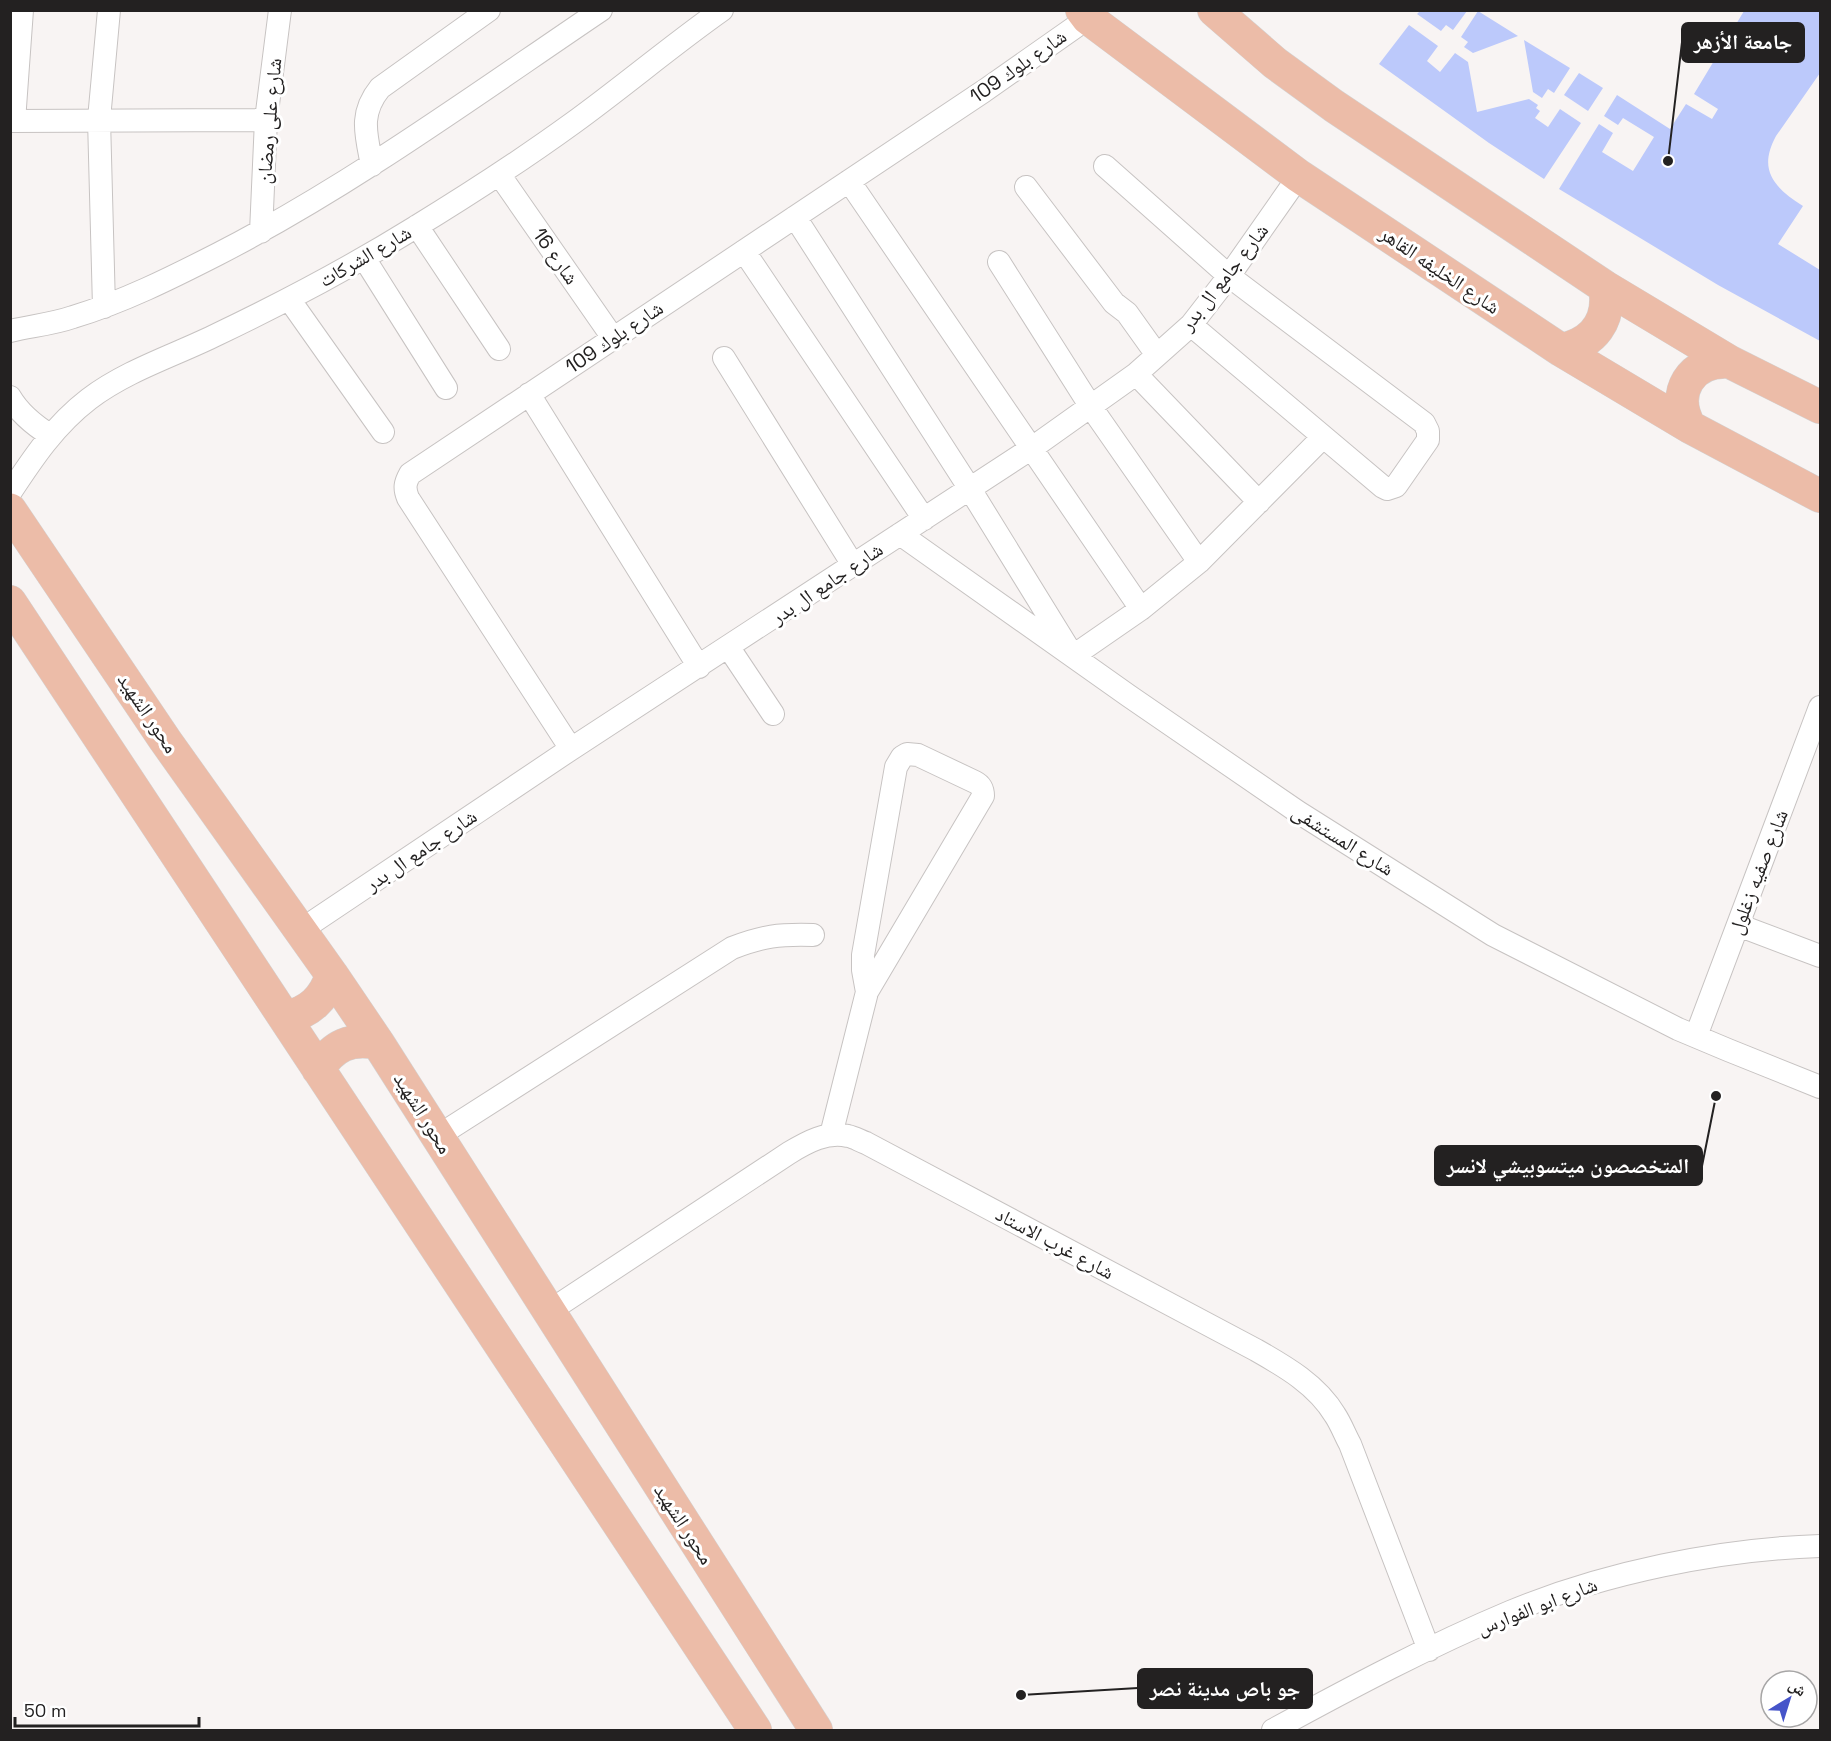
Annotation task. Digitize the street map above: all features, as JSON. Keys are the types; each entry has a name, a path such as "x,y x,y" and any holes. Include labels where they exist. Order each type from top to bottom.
{"main road":[{"path":"1214,10 1275,63 1334,106 1605,287 1730,362 1821,407"},
{"name":"شارع الخليفه القاهر","path":"1085,14 1299,176 1561,350 1690,427 1821,496"},
{"path":"1561,350 1582,344 1598,329 1606,309 1605,287"},
{"path":"1690,427 1684,417 1682,407 1685,385 1699,368 1708,363 1730,362"},
{"name":"محور الشهيد","path":"10,510 165,740 301,930 378,1043 816,1731"},
{"path":"10,602 755,1731"},
{"path":"285,1018 306,1011 316,1004 323,996 332,975"},
{"path":"318,1069 326,1057 337,1048 364,1041 378,1043"}],"street":[{"path":"22,10 12,121 266,120"},
{"path":"104,307 99,120 109,10"},
{"name":"شارع على رمضان","path":"261,232 266,120 280,10"},
{"path":"372,165 365,131 366,118 369,105 380,88 489,10"},
{"path":"10,331 70,318 104,307 156,285 261,232 372,165 601,10"},
{"name":"شارع الشركات","path":"10,493 50,435 82,405 112,383 289,299 417,226 499,174 574,122 722,10"},
{"name":"شارع بلوك 109","path":"572,749 408,498 405,481 410,474 984,91 1085,14"},
{"path":"1105,166 1229,276 1424,423 1428,431 1428,440 1424,448 1396,486 1387,489 1191,325"},
{"name":"شارع 16","path":"499,174 613,338"},
{"name":"شارع جامع ال بدر","path":"301,930 572,749 1032,448 1136,374 1191,325 1229,276 1299,176"},
{"path":"849,181 1141,609"},
{"path":"1026,187 1114,303 1131,318 1157,355"},
{"path":"795,217 970,489 1073,656 1141,609 1198,562 1323,437"},
{"path":"417,226 499,350"},
{"path":"744,251 924,519"},
{"path":"364,258 446,388"},
{"path":"999,262 1091,407 1198,562"},
{"path":"289,299 383,432"},
{"path":"724,358 853,565"},
{"path":"1136,374 1259,502"},
{"path":"529,394 699,667"},
{"path":"10,397 24,416 36,427 50,435"},
{"name":"شارع المستشفى","path":"900,534 1298,812 1493,935 1696,1036 1821,1086"},
{"path":"729,648 773,714"},
{"name":"شارع صفيه زغلول","path":"1696,1036 1821,707"},
{"path":"831,1135 867,992 982,796 983,790 975,782 912,754 902,757 896,767 863,955 867,992"},
{"path":"1738,925 1821,956"},
{"path":"438,1136 732,948 758,938 785,934 813,935"},
{"name":"شارع غرب الاستاد","path":"548,1312 789,1152 810,1140 831,1135 848,1136 866,1143 1286,1366 1313,1387 1335,1414 1350,1444 1429,1650"},
{"name":"شارع ابو الفوارس","path":"1273,1731 1336,1695 1511,1612 1595,1582 1682,1561 1785,1546 1821,1546"}],"shaded area":[{"path":"1420,11 1467,11 1453,30 1446,25 1441,31 1417,14"},
{"path":"1478,11 1518,36 1473,53 1464,47 1468,42 1461,37"},
{"path":"1744,11 1820,11 1820,73 1776,136 1768,159 1769,169 1777,185 1803,206 1778,244 1820,270 1820,341 1718,285 1559,189 1599,124 1613,133 1602,152 1633,171 1654,137 1623,118 1618,125 1604,116 1617,95 1670,129 1686,104 1712,119 1718,109 1694,94"},
{"path":"1409,25 1438,46 1427,61 1440,72 1455,53 1468,62 1477,112 1529,99 1538,105 1536,108 1540,111 1535,118 1548,127 1560,109 1581,123 1544,179 1489,143 1379,64"},
{"path":"1524,40 1570,68 1554,93 1548,89 1542,98 1533,92"},
{"path":"1579,73 1603,88 1588,111 1564,95"}],"place":[{"name":"جامعة الأزهر","path":"1668,161"},
{"name":"المتخصصون ميتسوبيشي لانسر","path":"1716,1096"},
{"name":"جو باص مدينة نصر","path":"1021,1695"}]}
